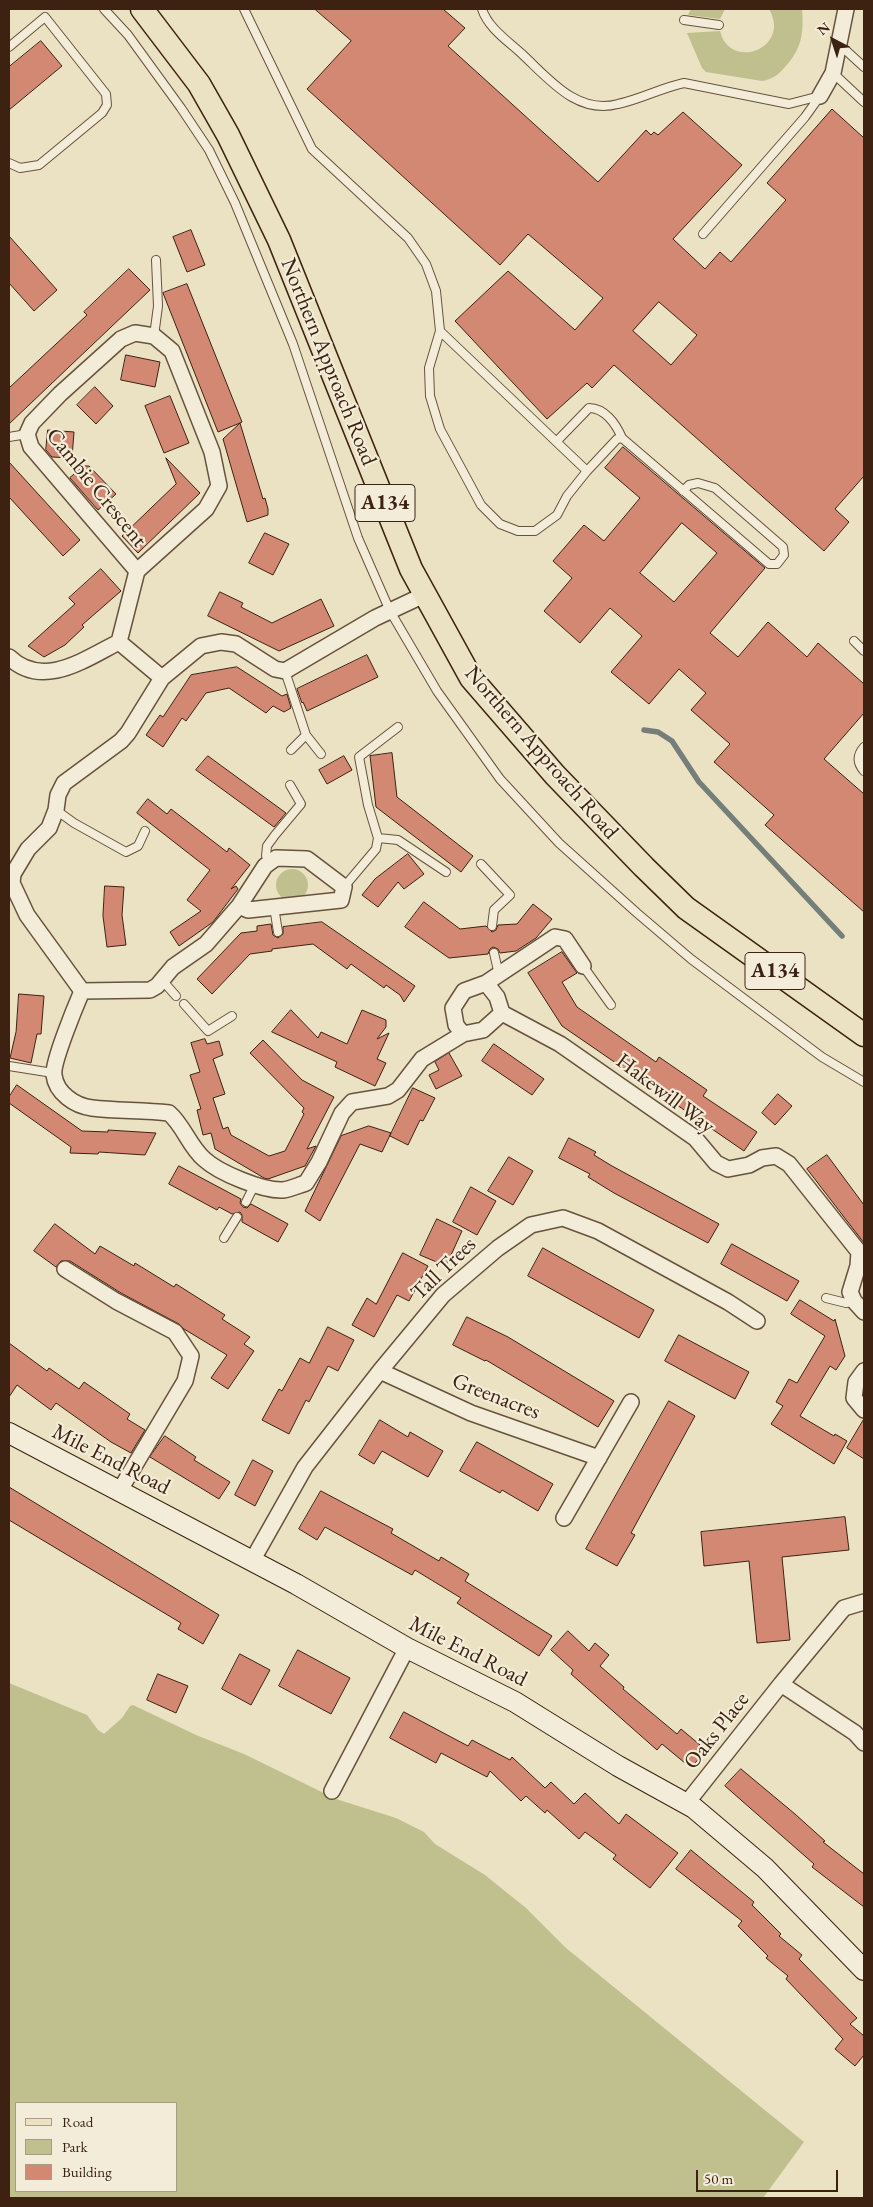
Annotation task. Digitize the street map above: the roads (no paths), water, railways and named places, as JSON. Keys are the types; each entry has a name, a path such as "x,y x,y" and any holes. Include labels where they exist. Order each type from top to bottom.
{"main road":[{"name":"Northern Approach Road","path":"142,9 199,84 228,135 279,240 407,560 424,595 471,678 555,776 686,908 864,1035"}],"street":[{"path":"820,96 833,73 846,9"},
{"name":"Cambie Crescent","path":"119,642 137,571 206,509 219,486 212,452 172,351 154,336 136,333 121,339 60,394 32,423 27,434 31,447 137,571"},
{"path":"82,991 27,915 10,883 13,874 28,849 49,828 56,810 58,795 64,783 128,733 162,678 201,646 221,642 236,644 275,669 285,671 390,611 424,595"},
{"path":"9,658 15,663 35,672 57,672 119,642 162,678"},
{"path":"82,991 150,990 173,967 206,944 239,906 271,860 285,858 307,859 344,886 341,900 248,910 239,906"},
{"path":"463,1034 456,1025 453,1008 464,991 486,983 555,938 565,940 583,966"},
{"path":"82,991 53,1073 56,1086 68,1098 90,1108 169,1113 178,1120 193,1146 204,1159 255,1184 284,1190 306,1183 319,1162 342,1113 352,1102 388,1096 398,1090 422,1059 463,1034 483,1030 502,1013 497,997 486,983"},
{"name":"Hakewill Way","path":"502,1013 560,1044 695,1138 716,1164 728,1169 749,1165 762,1158 776,1156 789,1164 862,1253 850,1292 859,1306"},
{"name":"Tall Trees","path":"252,1561 305,1467 380,1371 443,1295 498,1248 531,1225 562,1218 598,1231 728,1302 757,1320"},
{"path":"65,1269 116,1301 175,1332 191,1356 185,1381 120,1490"},
{"name":"Greenacres","path":"380,1371 471,1412 599,1458"},
{"path":"864,1371 856,1382 854,1398 864,1410"},
{"path":"564,1518 631,1402"},
{"name":"Mile End Road","path":"9,1433 252,1561 406,1648 516,1702 618,1766 686,1804 754,1858 864,1970"},
{"name":"Oaks Place","path":"686,1804 844,1608 864,1602"},
{"path":"332,1791 406,1648"},
{"name":"Oaks Place","path":"781,1684 855,1733 864,1743"}],"lane":[{"path":"104,9 128,35 209,150 230,194 293,344 358,538 390,611 437,691 500,779 559,843 637,914 692,959 822,1057 864,1082"},
{"path":"244,9 312,149 408,238 426,264 436,291 440,331 429,368 430,396 440,429 481,505 500,524 518,531 535,531 557,515 567,496 587,471 617,439 622,438"},
{"path":"482,9 492,26 563,92 583,103 601,106 617,104 668,86 684,83 789,104 820,96"},
{"path":"9,46 45,18 106,94 106,105 102,113 39,165 20,168 9,163"},
{"path":"684,20 719,24"},
{"path":"840,45 864,68"},
{"path":"833,73 864,102"},
{"path":"702,234 805,117 820,96"},
{"path":"154,336 158,306 156,260"},
{"path":"440,331 587,471"},
{"path":"557,441 589,408 597,408 616,424 622,438 683,491 769,564 777,564 784,555 783,547 716,488 698,483 689,485 683,491"},
{"path":"9,437 27,434"},
{"path":"854,641 864,651"},
{"path":"285,671 306,735 321,754"},
{"path":"344,886 376,849 378,838 368,805 359,757 398,727"},
{"path":"291,750 306,735"},
{"path":"864,748 859,755 859,761 864,771"},
{"path":"271,860 266,856 267,846 301,804 290,785"},
{"path":"56,810 74,823 126,852 138,846 145,831"},
{"path":"378,838 398,840 446,872"},
{"path":"481,864 510,895 494,910 492,926"},
{"path":"274,907 278,932"},
{"path":"494,953 499,975"},
{"path":"583,966 611,1005"},
{"path":"162,980 176,996"},
{"path":"184,1004 208,1031 232,1016"},
{"path":"9,1066 53,1073"},
{"path":"246,1202 255,1184"},
{"path":"224,1238 237,1217"},
{"path":"826,1298 859,1306"}],"waterway":[{"path":"644,730 658,732 672,741 699,782 842,936"}]}
